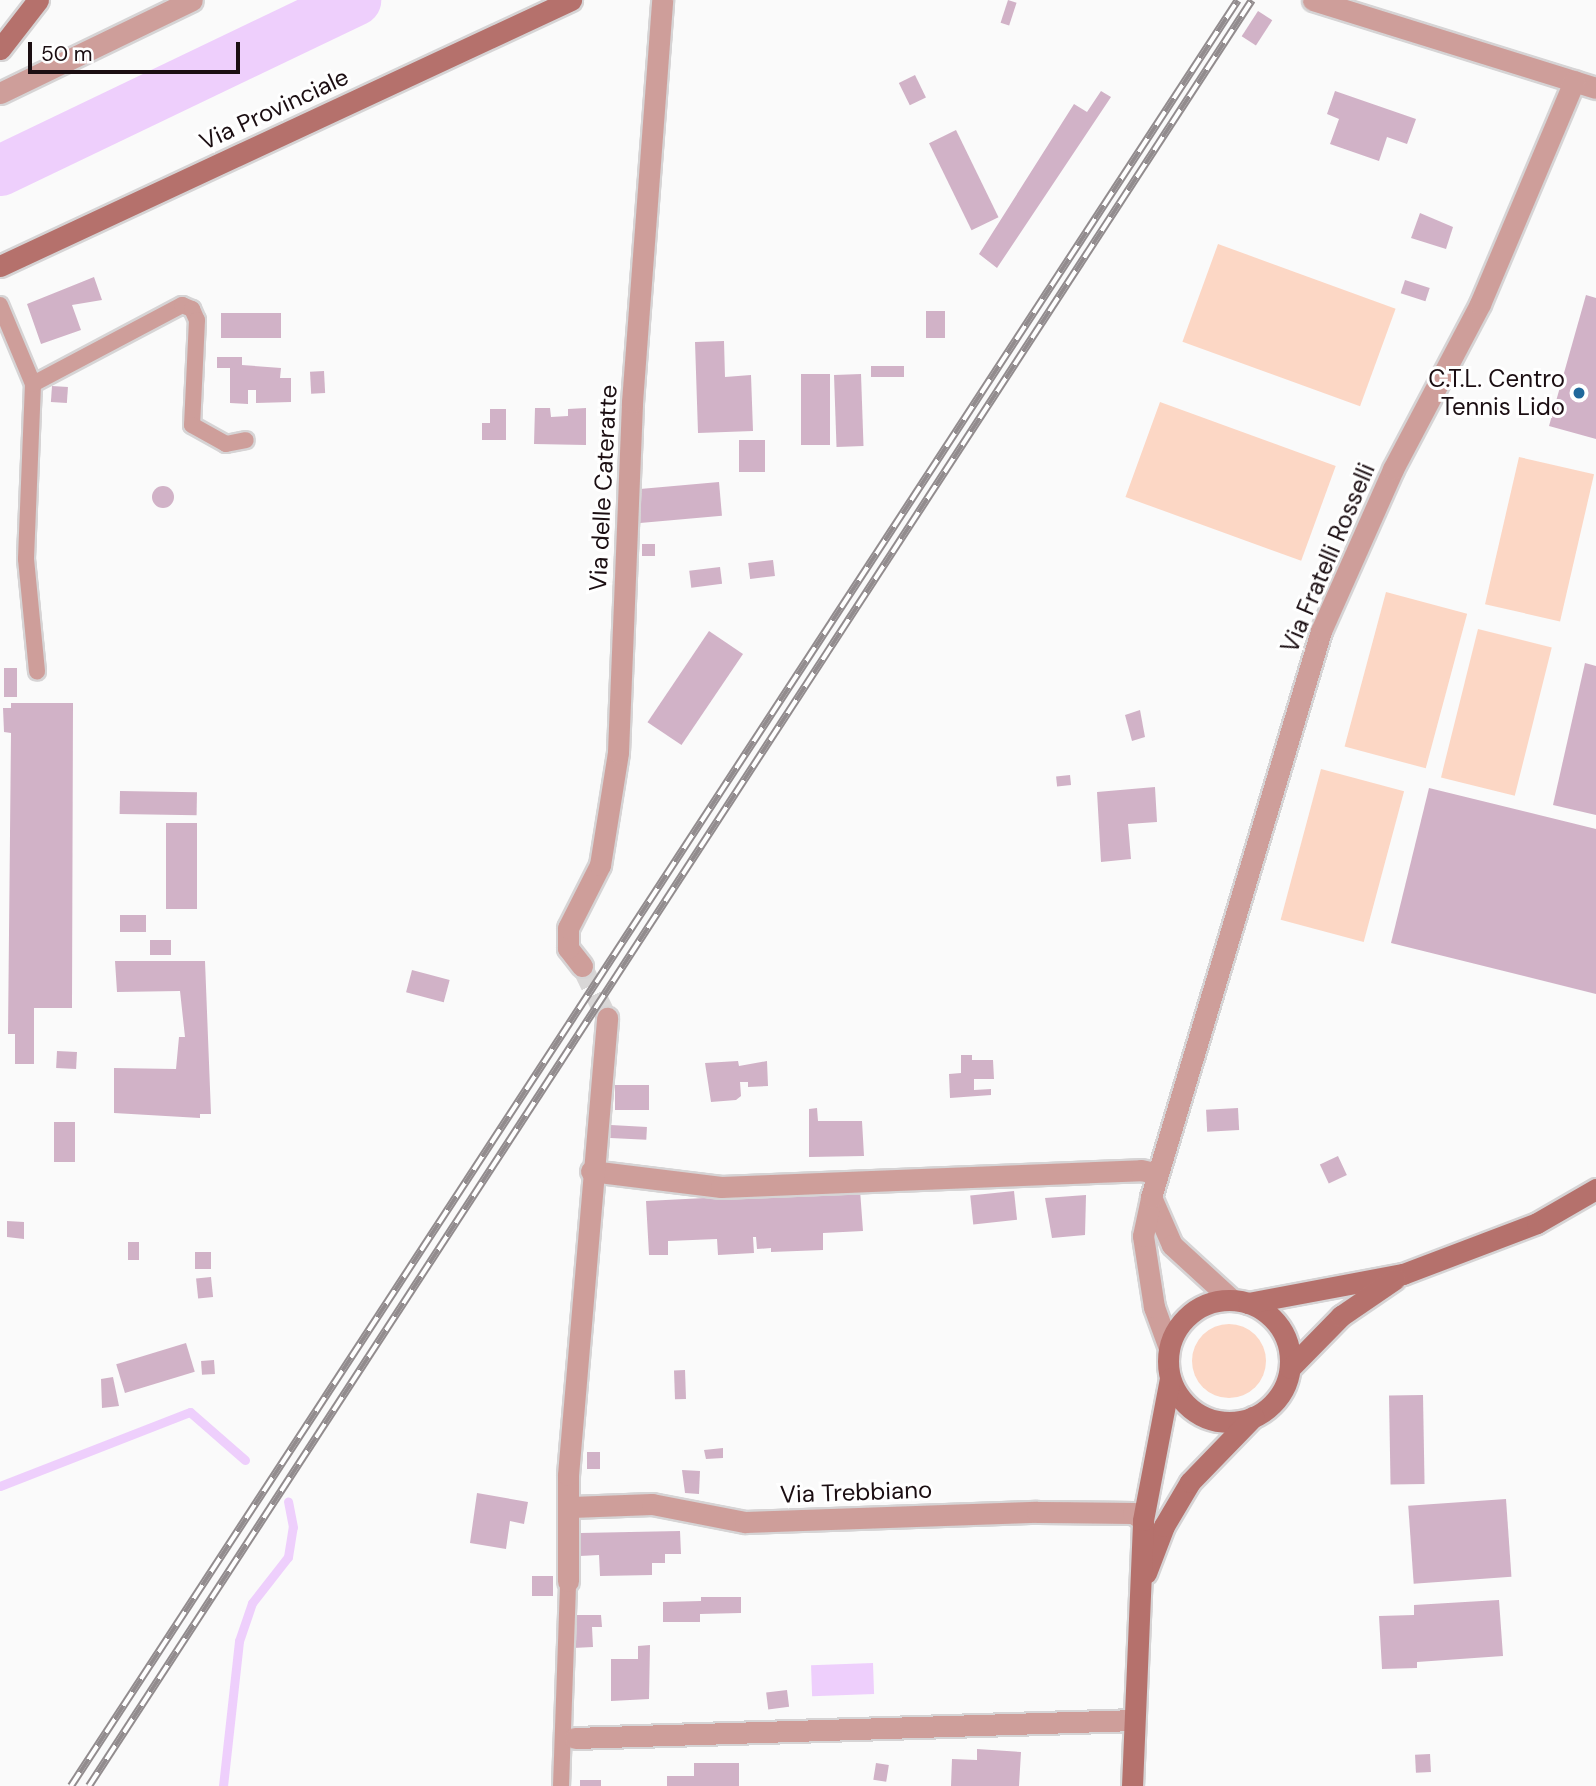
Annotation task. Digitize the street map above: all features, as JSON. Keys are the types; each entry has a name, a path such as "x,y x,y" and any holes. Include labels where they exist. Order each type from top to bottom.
{"street":[{"path":"0,49 38,0"},
{"path":"0,93 192,0"},
{"name":"Via Provinciale","path":"0,266 571,0"},
{"name":"Via delle Cateratte","path":"583,966 568,948 568,928 600,865 616,765 632,402 662,0"},
{"path":"1313,0 1596,88"},
{"name":"Via Fratelli Rosselli","path":"1169,1348 1154,1307 1143,1236 1151,1197 1321,631 1393,469 1480,304 1574,81"},
{"path":"568,1581 571,1507 568,1475 607,1018"},
{"path":"592,1171 721,1187 1141,1170 1158,1174"},
{"path":"1132,1786 1143,1520 1170,1379 1169,1348 1180,1325 1198,1308 1403,1274 1537,1223 1596,1189"},
{"path":"1151,1197 1172,1245 1239,1301 1266,1312 1280,1328 1289,1347 1290,1368"},
{"path":"1141,1588 1164,1526 1189,1482 1278,1396 1290,1368 1341,1316 1403,1274"},
{"path":"1170,1379 1187,1405 1214,1420 1234,1422 1254,1417"},
{"name":"Via Trebbiano","path":"571,1507 652,1504 745,1522 1037,1512 1133,1513 1143,1520"},
{"path":"575,1738 1134,1720"}],"lane":[{"path":"0,305 33,384 26,559 37,671"},
{"path":"33,384 182,305 192,309 197,320 192,425 226,444 246,440"},
{"path":"561,1786 568,1581"}],"shaded area":[{"path":"1218,244 1396,309 1360,406 1182,342"},
{"path":"1160,402 1336,466 1301,561 1125,497"},
{"path":"1519,457 1594,474 1560,621 1485,604"},
{"path":"1386,592 1467,614 1426,768 1345,747"},
{"path":"1478,629 1552,647 1515,796 1441,777"},
{"path":"1321,769 1404,791 1364,942 1281,920"},
{"path":"1222,1324 1236,1324 1250,1330 1260,1340 1266,1361 1264,1375 1250,1392 1236,1398 1222,1398 1208,1392 1198,1382 1192,1368 1192,1354 1198,1340 1208,1330"},
{"path":"873,1663 874,1694 812,1696 811,1665"}],"building":[{"path":"1008,0 1017,3 1009,26 1001,23"},
{"path":"1258,11 1272,20 1256,45 1242,36"},
{"path":"915,75 926,97 910,105 899,83"},
{"path":"1101,91 1111,97 997,268 979,254 1074,104 1087,112"},
{"path":"1335,91 1416,119 1407,144 1387,137 1379,161 1330,144 1339,119 1327,114"},
{"path":"956,130 999,217 972,230 929,143"},
{"path":"1420,213 1453,227 1446,249 1411,238"},
{"path":"94,277 102,300 72,305 81,330 41,344 27,304"},
{"path":"1405,280 1430,288 1425,301 1401,293"},
{"name":"C.T.L. Centro Tennis Lido","path":"1586,295 1596,298 1596,439 1549,426"},
{"path":"926,311 945,311 945,338 926,338"},
{"path":"221,313 281,313 281,338 221,338"},
{"path":"724,341 725,377 751,375 753,431 698,433 695,342"},
{"path":"217,357 242,357 242,365 281,368 280,378 291,378 291,402 256,403 256,390 248,390 248,404 230,403 230,368 217,368"},
{"path":"871,366 904,366 904,377 871,377"},
{"path":"324,371 325,393 311,394 310,372"},
{"path":"801,374 830,374 830,445 801,445"},
{"path":"861,374 864,446 837,447 834,375"},
{"path":"52,386 68,387 67,403 51,402"},
{"path":"535,408 550,408 551,417 568,416 568,409 586,408 586,445 534,444"},
{"path":"490,409 506,409 506,440 482,440 482,423 490,423"},
{"path":"739,440 765,440 765,472 739,472"},
{"path":"719,482 722,516 637,523 634,489"},
{"path":"163,486 171,489 174,497 171,505 163,508 155,505 152,497 155,489"},
{"path":"642,544 655,544 655,556 642,556"},
{"path":"773,560 775,576 750,579 748,563"},
{"path":"720,567 722,584 691,588 689,571"},
{"path":"709,631 743,654 681,745 647,722"},
{"path":"1585,663 1596,666 1596,815 1553,805"},
{"path":"4,668 17,668 17,697 4,697"},
{"path":"11,703 73,703 72,1008 34,1008 34,1064 15,1064 15,1034 8,1034 11,733 4,732 3,708 11,708"},
{"path":"1140,710 1145,737 1132,741 1125,715"},
{"path":"1070,775 1071,785 1057,786 1056,776"},
{"path":"1155,787 1157,822 1128,824 1131,859 1101,862 1097,792"},
{"path":"1429,788 1596,829 1596,994 1391,943"},
{"path":"120,791 197,792 197,815 120,814"},
{"path":"166,823 197,823 197,909 166,909"},
{"path":"120,915 146,915 146,932 120,932"},
{"path":"150,940 171,940 171,955 150,955"},
{"path":"115,961 205,961 211,1114 200,1114 200,1118 114,1113 114,1068 176,1069 179,1037 185,1037 180,991 117,992"},
{"path":"412,970 450,980 444,1002 406,992"},
{"path":"57,1051 77,1052 76,1069 56,1068"},
{"path":"961,1055 972,1055 972,1060 993,1060 994,1079 974,1079 974,1090 991,1089 991,1095 950,1098 949,1074 961,1073"},
{"path":"738,1061 739,1066 767,1061 768,1086 748,1087 748,1082 740,1082 741,1096 736,1100 711,1102 705,1063"},
{"path":"615,1085 649,1085 649,1110 615,1110"},
{"path":"817,1108 818,1121 862,1121 864,1156 809,1157 809,1109"},
{"path":"1238,1108 1239,1130 1207,1132 1206,1110"},
{"path":"54,1122 75,1122 75,1162 54,1162"},
{"path":"611,1125 647,1127 646,1140 610,1138"},
{"path":"1338,1156 1347,1175 1329,1183 1320,1164"},
{"path":"860,1190 863,1231 823,1233 823,1250 771,1252 771,1248 757,1249 756,1237 753,1237 754,1253 718,1255 717,1239 668,1241 668,1255 649,1255 646,1201"},
{"path":"1014,1191 1017,1220 973,1224 970,1196"},
{"path":"1086,1195 1085,1235 1052,1238 1045,1198"},
{"path":"7,1221 24,1222 24,1239 7,1237"},
{"path":"128,1242 139,1242 139,1260 128,1260"},
{"path":"195,1252 211,1252 211,1269 195,1269"},
{"path":"211,1277 213,1297 198,1298 196,1279"},
{"path":"186,1343 195,1372 125,1393 116,1364"},
{"path":"214,1360 215,1374 202,1375 201,1361"},
{"path":"674,1370 685,1370 686,1399 675,1399"},
{"path":"113,1377 119,1406 102,1408 101,1379"},
{"path":"1423,1395 1425,1484 1391,1485 1389,1396"},
{"path":"723,1448 723,1458 706,1459 704,1450"},
{"path":"587,1452 600,1452 600,1469 587,1469"},
{"path":"682,1470 700,1471 699,1494 685,1493"},
{"path":"477,1493 528,1502 524,1524 510,1521 506,1549 470,1543"},
{"path":"1506,1499 1511,1577 1414,1584 1408,1506"},
{"path":"680,1531 681,1554 665,1554 665,1563 652,1563 652,1575 600,1576 599,1555 580,1556 580,1533"},
{"path":"532,1576 553,1576 553,1596 532,1596"},
{"path":"701,1597 741,1597 741,1613 700,1614 700,1622 663,1622 663,1602 701,1601"},
{"path":"1499,1600 1503,1656 1417,1662 1417,1668 1382,1669 1379,1616 1414,1615 1414,1605"},
{"path":"574,1615 601,1615 602,1627 592,1627 593,1647 573,1648"},
{"path":"650,1645 649,1699 611,1701 611,1659 638,1659 638,1646"},
{"path":"787,1690 789,1707 768,1709 766,1693"},
{"path":"977,1749 1021,1752 1019,1786 951,1786 952,1759 977,1760"},
{"path":"1430,1754 1431,1772 1416,1773 1415,1755"},
{"path":"694,1763 739,1763 739,1786 667,1786 667,1776 694,1776"},
{"path":"876,1763 889,1765 886,1782 873,1780"},
{"path":"580,1780 601,1780 601,1786 580,1786"}],"waterway":[{"path":"0,170 355,0"},
{"path":"0,1486 190,1412 245,1460"},
{"path":"223,1786 239,1641 252,1603 288,1557 293,1527 288,1501"}],"tunnel":[{"path":"582,966 607,1018"}],"railway":[{"path":"71,1786 1238,0"},
{"path":"89,1786 1252,0"}],"place":[{"name":"C.T.L. Centro Tennis Lido","path":"1579,393"}]}
